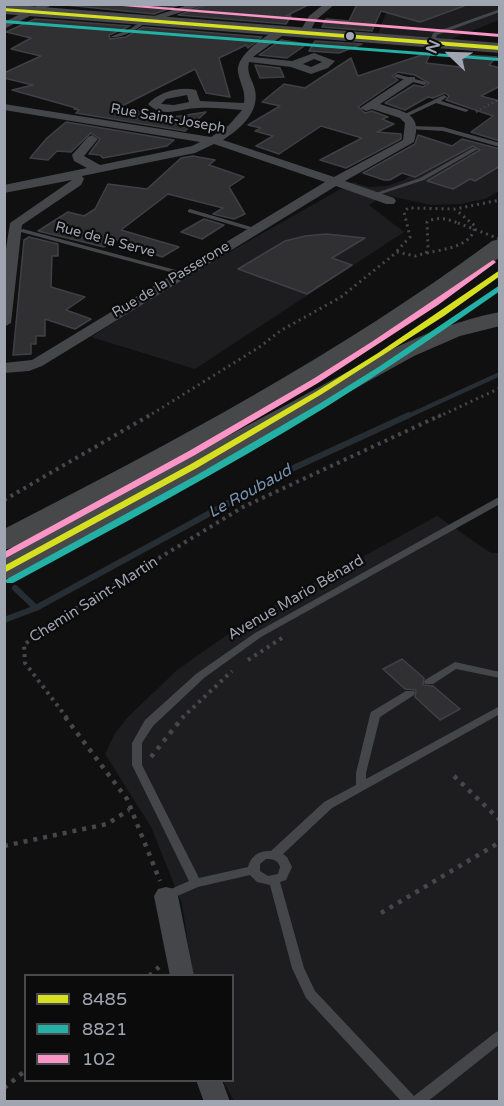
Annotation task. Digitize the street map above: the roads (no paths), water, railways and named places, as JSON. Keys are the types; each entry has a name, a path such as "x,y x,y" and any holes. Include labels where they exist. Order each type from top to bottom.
{"highway":[{"path":"8,560 157,460 311,374 421,304 500,246"},
{"path":"220,450 424,326 500,272"},
{"path":"8,560 424,343 452,330 500,319"}],"main road":[{"path":"4,9 44,8 147,20 500,48"}],"street":[{"path":"147,20 203,4"},
{"path":"304,33 312,18 331,4"},
{"path":"4,26 44,8"},
{"path":"4,189 195,149 215,141 239,121 248,108 251,92 242,69 246,59 282,31"},
{"path":"246,59 293,64"},
{"path":"411,79 367,107 405,116 411,122 412,128"},
{"path":"195,104 248,108"},
{"name":"Rue Saint-Joseph","path":"4,107 215,141 390,201"},
{"name":"Rue de la Passerone","path":"4,368 38,363 181,273 335,181 408,142 412,128"},
{"path":"92,139 78,158 100,170"},
{"path":"4,323 16,223 77,182 78,179 74,175"},
{"path":"166,896 182,974"},
{"path":"210,1082 217,1101"}],"lane":[{"path":"432,43 435,34 500,10"},
{"path":"113,37 132,30 147,20"},
{"path":"397,76 424,83"},
{"path":"405,116 444,97"},
{"path":"436,101 466,110"},
{"path":"412,128 443,129 500,145"},
{"path":"373,195 422,179 476,149"},
{"path":"190,211 256,230"},
{"name":"Rue de la Serve","path":"23,231 181,273"},
{"name":"Avenue Mario Bénard","path":"196,883 137,765 137,743 149,723 200,676 258,635 500,500"},
{"path":"429,682 455,665 500,675"},
{"path":"361,787 361,774 375,715 410,693"},
{"path":"274,855 328,805 500,709"},
{"path":"274,855 283,859 286,867 284,874 274,880 263,880 253,870 259,857 274,855"},
{"path":"166,896 196,883 253,870"},
{"path":"274,880 298,968 310,994 411,1101"},
{"path":"416,1101 500,1036"}],"waterway":[{"name":"Le Roubaud","path":"406,417 500,374"},
{"name":"Le Roubaud","path":"36,608 287,471 409,415"},
{"path":"15,588 36,608"},
{"name":"Le Roubaud","path":"4,620 36,608"}]}
